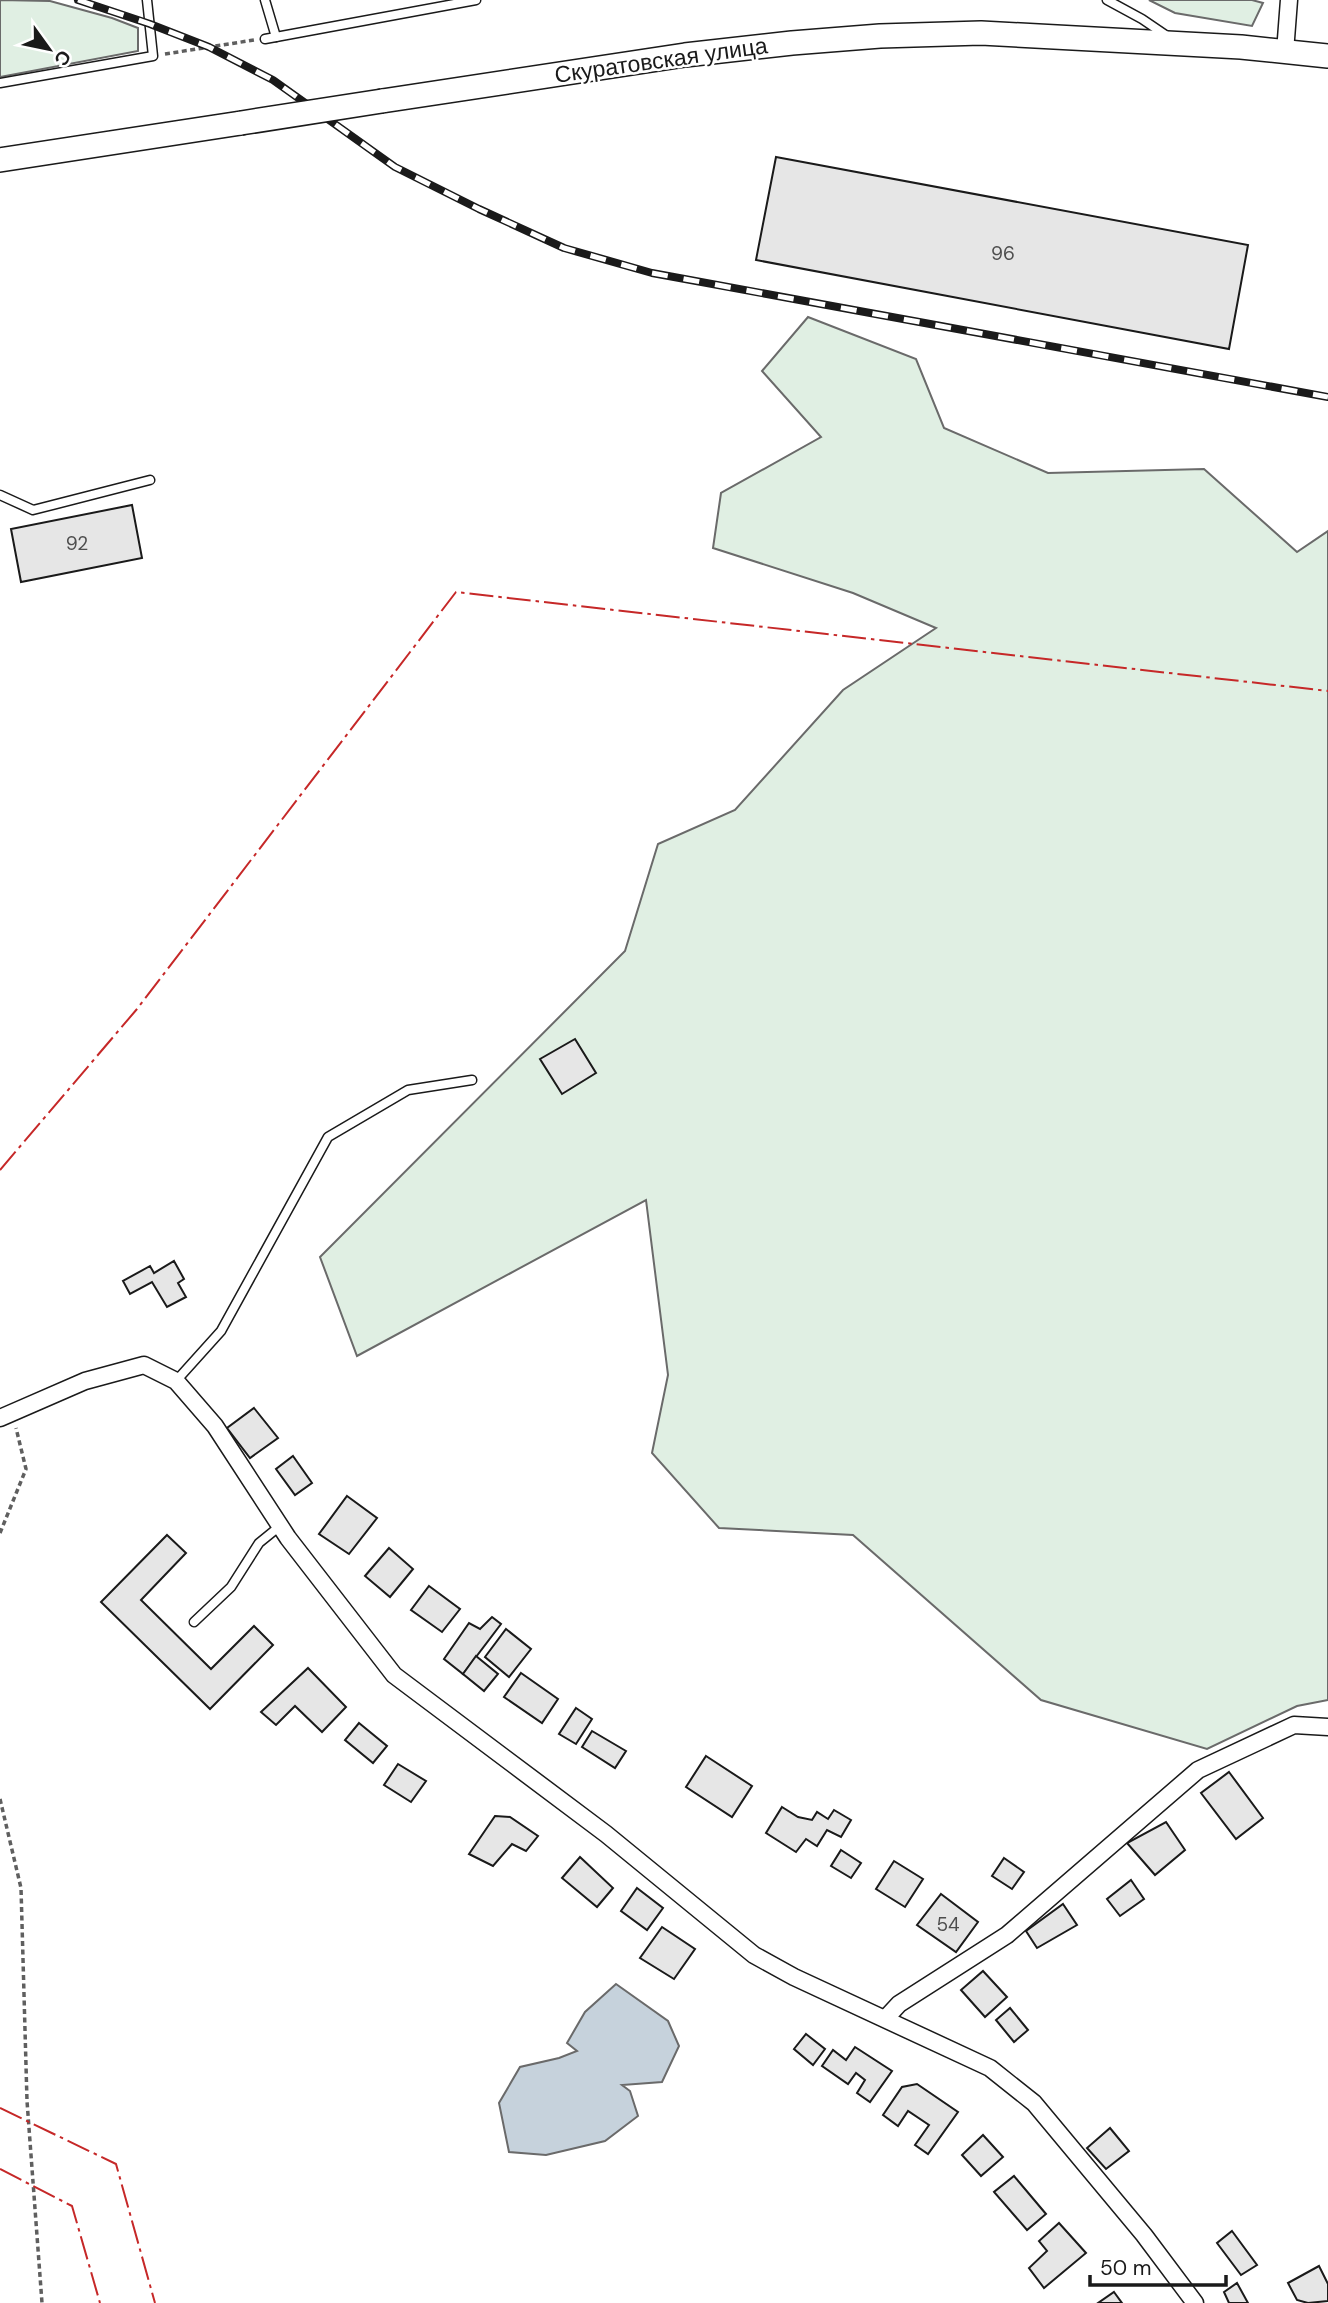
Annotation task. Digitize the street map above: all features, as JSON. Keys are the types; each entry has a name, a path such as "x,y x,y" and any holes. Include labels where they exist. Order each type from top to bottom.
{"street":[{"path":"1286,52 1289,0"},
{"name":"Скуратовская улица","path":"0,160 685,55 880,36 981,33 1241,47 1328,56"},
{"path":"6,1415 85,1381 144,1364 176,1381 215,1426 280,1526 394,1675 606,1834 754,1955 794,1977 990,2068 1034,2103 1144,2235 1195,2303"},
{"path":"886,2018 899,2004 1007,1935 1198,1770 1294,1725 1328,1727"}],"lane":[{"path":"0,83 153,56 147,0"},
{"path":"265,0 276,37"},
{"path":"265,39 476,0"},
{"path":"1107,0 1142,19 1180,45"},
{"path":"0,495 33,510 150,481"},
{"path":"176,1381 221,1331 328,1137 408,1090 472,1080"},
{"path":"194,1622 231,1587 259,1543 280,1526"}],"path":[{"path":"153,56 265,39"},
{"path":"0,1533 26,1469 6,1415"},
{"path":"0,1799 21,1888 27,2101 42,2303"}],"green space":[{"path":"0,0 50,1 112,18 138,28 138,51 0,77"},
{"path":"1149,0 1252,0 1263,3 1252,26 1175,13"},
{"path":"808,317 916,359 944,428 1048,473 1204,469 1297,552 1328,531 1328,1700 1297,1706 1207,1749 1041,1700 853,1535 719,1528 652,1453 668,1375 646,1200 357,1356 320,1257 625,951 658,844 735,810 843,690 936,628 853,593 713,548 721,493 821,437 762,371"}],"shaded area":[{"path":"616,1984 668,2021 679,2046 662,2082 622,2085 630,2091 638,2116 605,2141 546,2155 509,2152 499,2103 520,2067 577,2051 567,2043 585,2012"}],"building":[{"path":"776,157 1248,245 1229,349 756,260"},
{"path":"132,505 142,558 21,582 11,529"},
{"path":"575,1039 596,1073 562,1094 540,1059"},
{"path":"174,1261 184,1279 178,1283 186,1297 167,1307 152,1282 130,1294 123,1281 150,1266 154,1273"},
{"path":"254,1408 278,1438 250,1458 227,1428"},
{"path":"293,1456 312,1483 295,1495 276,1469"},
{"path":"347,1496 377,1518 349,1554 319,1534"},
{"path":"167,1535 186,1553 141,1600 211,1669 254,1626 273,1645 210,1709 101,1602"},
{"path":"389,1548 413,1569 390,1597 365,1576"},
{"path":"429,1586 460,1609 442,1632 411,1610"},
{"path":"492,1617 501,1624 463,1674 444,1659 469,1623 480,1629"},
{"path":"506,1629 531,1649 509,1677 485,1657"},
{"path":"476,1656 498,1674 484,1691 463,1674"},
{"path":"308,1668 346,1707 322,1732 295,1706 276,1725 261,1712"},
{"path":"521,1673 558,1699 542,1723 504,1697"},
{"path":"576,1708 592,1719 576,1744 559,1734"},
{"path":"359,1723 387,1746 373,1763 345,1740"},
{"path":"592,1731 626,1751 615,1768 582,1747"},
{"path":"706,1756 752,1786 732,1817 686,1787"},
{"path":"398,1764 426,1781 411,1802 384,1785"},
{"path":"1229,1772 1263,1818 1236,1839 1201,1793"},
{"path":"782,1807 798,1817 812,1820 817,1812 828,1819 834,1810 851,1820 841,1837 827,1830 817,1846 806,1839 796,1852 766,1833"},
{"path":"495,1816 510,1817 538,1836 526,1851 512,1844 493,1866 469,1854"},
{"path":"1166,1822 1185,1850 1155,1875 1127,1843"},
{"path":"841,1850 861,1863 851,1878 831,1866"},
{"path":"580,1857 613,1888 597,1907 562,1878"},
{"path":"1004,1858 1024,1872 1012,1889 992,1876"},
{"path":"894,1861 923,1879 905,1907 876,1889"},
{"path":"1131,1880 1144,1899 1120,1916 1107,1899"},
{"path":"637,1888 663,1908 647,1930 621,1911"},
{"path":"941,1894 978,1922 956,1952 917,1925"},
{"path":"1063,1904 1077,1925 1037,1948 1026,1931"},
{"path":"662,1927 695,1949 674,1979 640,1958"},
{"path":"983,1971 1007,1997 985,2017 961,1990"},
{"path":"1010,2008 1028,2030 1014,2042 996,2020"},
{"path":"806,2034 825,2049 813,2065 794,2049"},
{"path":"855,2047 892,2071 870,2102 857,2093 865,2080 856,2073 848,2084 822,2066 833,2050 846,2060"},
{"path":"917,2084 958,2112 928,2154 915,2145 929,2125 908,2111 898,2126 883,2115 902,2087"},
{"path":"1110,2128 1129,2151 1106,2169 1087,2148"},
{"path":"983,2135 1003,2157 981,2176 962,2155"},
{"path":"1014,2176 1046,2214 1027,2230 994,2192"},
{"path":"1059,2223 1086,2253 1044,2288 1029,2268 1047,2251 1039,2241"},
{"path":"1232,2231 1257,2265 1241,2275 1217,2243"},
{"path":"1319,2266 1328,2284 1328,2301 1308,2303 1297,2300 1288,2283"},
{"path":"1237,2283 1248,2303 1229,2303 1224,2292"},
{"path":"1114,2292 1122,2303 1098,2303"}],"railway":[{"path":"78,0 209,47 273,80 395,167 564,248 652,273 1328,397"}],"power":[{"path":"0,1170 137,1009 456,592 1328,691"},
{"path":"0,2108 116,2164 155,2303"},
{"path":"0,2169 72,2206 100,2303"}]}
